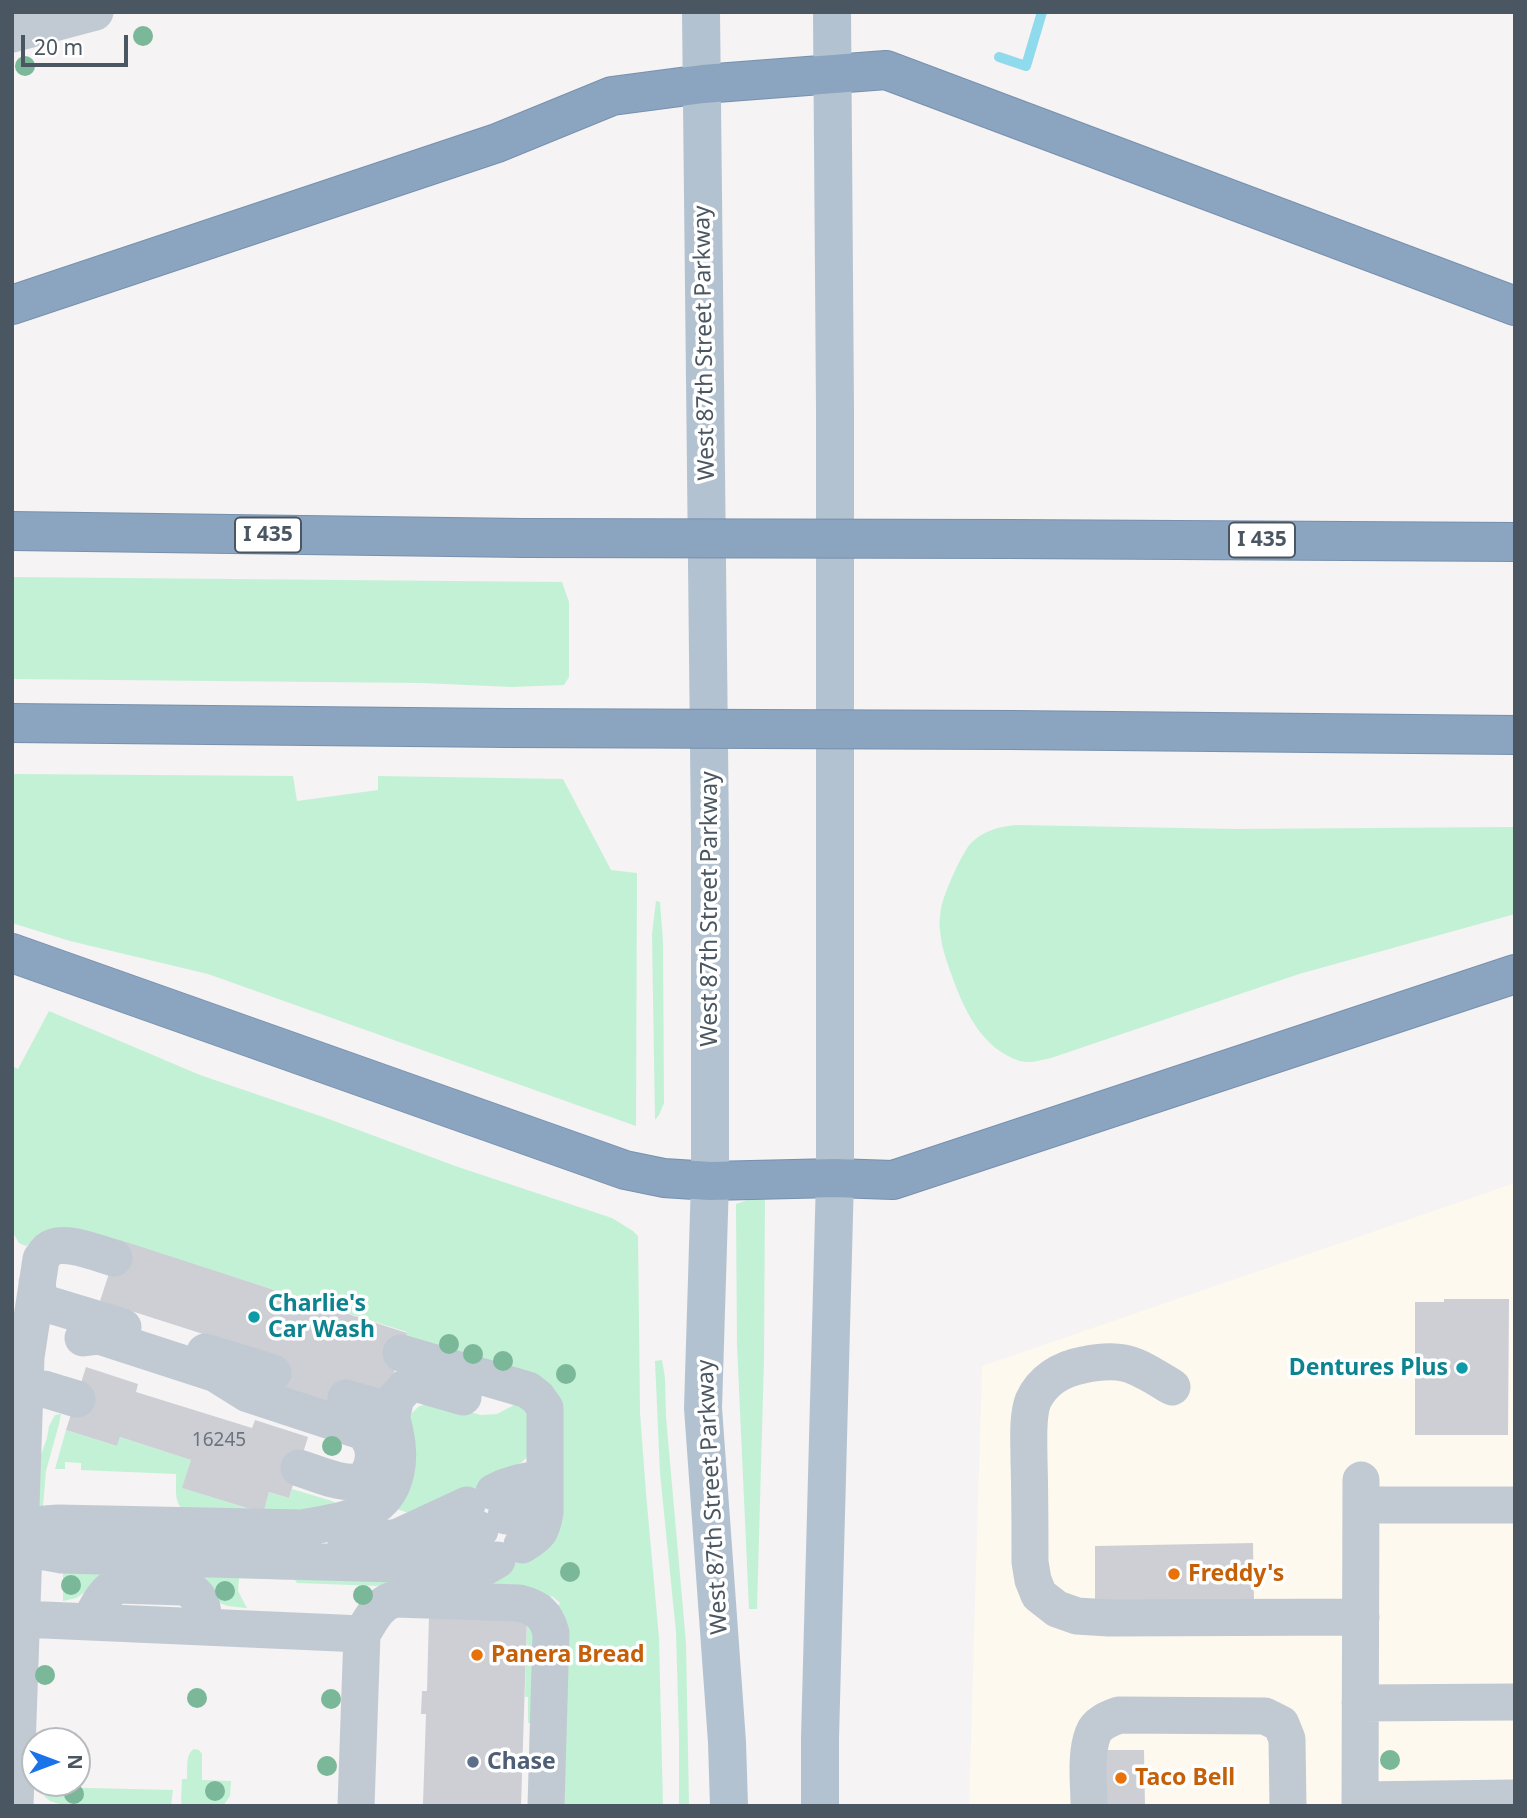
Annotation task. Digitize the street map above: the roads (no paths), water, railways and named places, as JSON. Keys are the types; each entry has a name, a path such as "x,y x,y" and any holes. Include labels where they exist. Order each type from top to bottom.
{"highway":[{"path":"12,305 497,143 612,96 703,84 886,70 1515,306"},
{"name":"I 435","path":"12,531 523,538 1515,542"},
{"path":"12,723 1515,735"},
{"path":"12,953 625,1170 664,1178 709,1181 835,1178 893,1180 1515,974"}],"main road":[{"name":"West 87th Street Parkway","path":"701,12 710,838 709,1181 703,1408 727,1742 729,1806"},
{"path":"820,1806 835,1178 832,12"}],"lane":[{"path":"34,24 95,12"},
{"path":"15,1806 22,1619 20,1541 26,1357 41,1259 48,1250 57,1245 68,1245 114,1258"},
{"path":"37,1283 39,1297 47,1304 261,1384 364,1432 371,1440 373,1466 363,1481 341,1482 299,1468"},
{"path":"31,1320 83,1338 93,1353 213,1393 261,1384"},
{"path":"20,1541 61,1539 343,1546 494,1525 536,1537 542,1529 545,1512 545,1408 538,1398 528,1390 401,1353"},
{"path":"1172,1387 1136,1366 1121,1362 1096,1362 1073,1367 1055,1375 1042,1386 1032,1403 1029,1432 1030,1562 1039,1595 1057,1609 1077,1616 1362,1617"},
{"path":"391,1419 396,1398 415,1383 479,1401 497,1398 510,1385"},
{"path":"25,1394 44,1389 77,1399"},
{"path":"20,1541 58,1522 302,1528 365,1512 374,1507 390,1489 399,1460 398,1446 389,1414 382,1409 346,1398"},
{"path":"20,1541 62,1555 396,1563 476,1569 485,1567 494,1525 509,1484 545,1479"},
{"path":"1515,1505 1362,1492 1360,1803 1515,1798"},
{"path":"356,1806 362,1634 377,1610 385,1602 395,1599 519,1603 533,1607 548,1621 551,1633 546,1806"},
{"path":"22,1619 362,1634"},
{"path":"1360,1703 1515,1702"},
{"path":"1089,1806 1090,1753 1094,1732 1106,1720 1119,1715 1178,1715 1265,1716 1281,1724 1287,1739 1288,1806"}],"waterway":[{"path":"999,57 1026,66 1042,12"}],"place":[{"name":"Charlie's Car Wash","path":"254,1317"},
{"name":"Dentures Plus","path":"1462,1368"},
{"name":"Freddy's","path":"1174,1574"},
{"name":"Panera Bread","path":"477,1655"},
{"name":"Chase","path":"473,1762"},
{"name":"Taco Bell","path":"1121,1778"}]}
